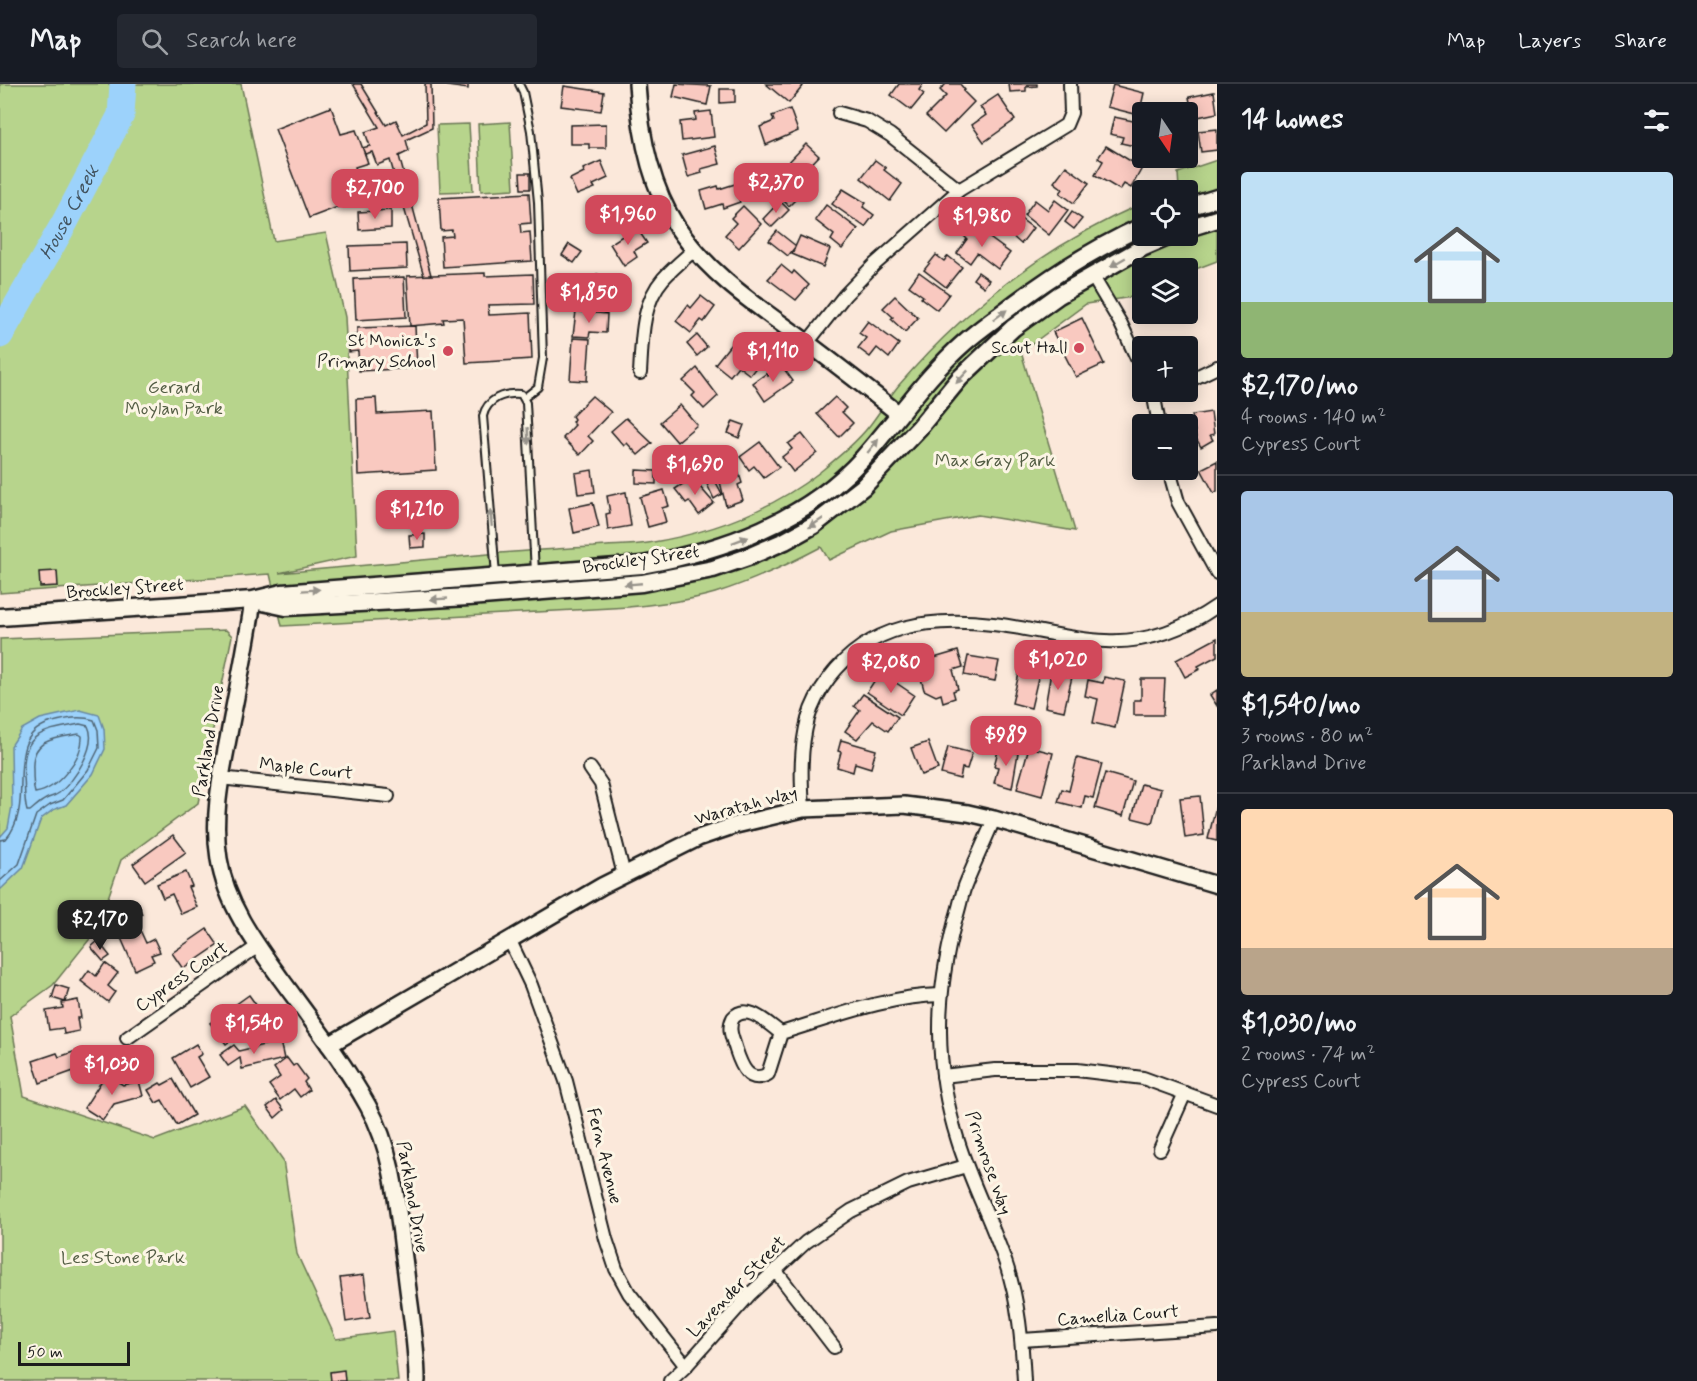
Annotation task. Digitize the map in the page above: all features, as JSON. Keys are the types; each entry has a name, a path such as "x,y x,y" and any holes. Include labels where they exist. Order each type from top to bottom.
{"main road":[{"path":"1198,204 1217,198"},
{"path":"1198,225 1217,219"},
{"name":"Brockley Street","path":"0,617 253,600 282,592 642,564 708,551 752,535 824,494 863,458 910,398 964,342 1038,286 1132,231"},
{"name":"Brockley Street","path":"253,600 286,607 498,595 642,583 713,569 748,557 785,541 828,516 863,487 919,428 960,378 1013,328 1059,295 1147,246"},
{"path":"1079,260 1093,277"},
{"path":"898,414 919,428"},
{"path":"496,576 498,595"}],"street":[{"path":"637,84 639,113 651,168 676,225 694,250 723,280 807,342 898,414"},
{"path":"807,342 845,295 874,265 959,190 1066,125 1071,113 1070,84"},
{"path":"839,113 867,121 890,135 959,190"},
{"path":"640,373 644,330 652,298 663,279 694,250"},
{"path":"1093,277 1132,349"},
{"path":"1198,376 1217,367"},
{"path":"1172,480 1178,502 1217,573"},
{"name":"Parkland Drive","path":"253,600 220,778 216,836 219,861 227,889 258,946 329,1045 369,1107 379,1128 388,1158 396,1204 409,1298 417,1381"},
{"path":"803,809 801,768 808,716 820,690 834,671 848,656 878,635 926,623 960,622 994,624 1106,641 1129,640 1176,629 1197,620 1217,606"},
{"path":"590,768 601,784 624,875"},
{"name":"Maple Court","path":"220,778 388,796"},
{"name":"Waratah Way","path":"329,1045 624,875 698,838 736,825 803,809 903,805 968,813 1217,885"},
{"name":"Primrose Way","path":"994,819 964,887 948,947 939,1024 942,1076 957,1138 966,1166 1007,1265 1022,1340 1024,1381"},
{"name":"Fern Avenue","path":"510,941 539,1006 566,1081 606,1239 616,1269 629,1293 686,1366"},
{"name":"Cypress Court","path":"127,1038 258,946"},
{"path":"781,1033 893,999 917,995 941,995"},
{"path":"740,1012 751,1012 781,1033 768,1074 758,1077 748,1075 743,1069 730,1031 733,1018 740,1012"},
{"path":"942,1076 995,1070 1077,1070 1143,1078 1217,1105"},
{"path":"1160,1149 1185,1093"},
{"name":"Lavender Street","path":"670,1381 750,1294 806,1242 851,1211 908,1184 966,1166"},
{"path":"775,1270 834,1347"},
{"name":"Camellia Court","path":"1022,1340 1217,1328"}],"lane":[{"path":"519,84 531,131 538,202 543,358 538,387 524,398"},
{"path":"496,576 483,416 485,408 493,400 508,393 521,394 524,398 535,572"}],"green space":[{"name":"Gerard Moylan Park","path":"0,84 241,84 274,241 326,233 345,317 357,556 279,573 500,553 641,544 694,533 760,509 801,486 846,450 870,425 899,385 952,329 1011,280 1075,238 1132,208 1132,246 1198,246 1198,180 1178,180 1178,173 1217,160 1217,261 1198,268 1198,258 1132,258 1132,297 1086,304 1021,352 1075,531 978,515 891,531 829,560 821,547 770,572 715,593 684,600 629,607 282,626 270,574 0,593"},
{"path":"510,122 514,189 481,191 478,124"},
{"path":"469,124 473,191 440,192 437,125"},
{"name":"Les Stone Park","path":"226,630 232,636 198,803 121,860 97,930 53,985 10,1016 24,1096 155,1140 245,1106 283,1160 297,1254 336,1339 393,1331 398,1381 0,1381 0,639"}],"water":[{"path":"80,710 99,715 104,729 105,749 93,774 66,805 53,810 41,819 23,868 0,890 0,837 8,828 12,806 11,746 22,729 40,719"}],"building":[{"path":"353,84 361,84 386,125 396,120 403,135 426,123 425,84 431,84 432,128 406,140 409,151 399,156 431,275 424,276 390,160 377,165 372,152 365,154 362,148 370,146 365,132 379,127"},
{"path":"448,84 468,84 468,89 448,86"},
{"path":"676,84 711,86 707,105 673,97"},
{"path":"766,84 801,84 803,86 789,103"},
{"path":"899,84 923,84 919,90 924,94 911,110 891,95"},
{"path":"946,84 960,84 965,90 963,91 974,102 944,133 926,116 946,96 940,90"},
{"path":"1009,84 1037,84 1037,86 1026,87 1026,91 1010,92"},
{"path":"1113,85 1144,93 1142,102 1132,102 1132,113 1107,107"},
{"path":"564,86 604,92 601,111 561,106"},
{"path":"720,89 735,89 735,102 720,103"},
{"path":"1214,92 1217,113 1198,117 1198,102 1190,102 1189,97"},
{"path":"998,95 1015,120 984,142 972,125 986,115 980,107"},
{"path":"331,107 341,134 356,130 368,163 355,167 359,179 362,178 372,194 309,218 275,129"},
{"path":"790,109 798,131 766,145 760,127 774,121 772,116"},
{"path":"711,111 714,137 682,141 680,122 696,120 695,113"},
{"path":"1114,117 1132,121 1132,145 1121,143 1123,137 1110,134"},
{"path":"606,124 606,148 589,148 589,144 570,144 570,125"},
{"path":"1217,129 1217,150 1201,152 1198,131"},
{"path":"806,144 819,156 798,178 785,166"},
{"path":"715,146 720,164 701,169 702,173 688,177 682,155"},
{"path":"1106,146 1132,162 1132,168 1142,168 1135,180 1132,180 1131,188 1124,184 1120,190 1095,175 1103,161 1098,158"},
{"path":"875,160 902,184 890,201 861,178"},
{"path":"601,161 608,178 593,185 595,188 577,195 570,179 584,172 583,169"},
{"path":"1066,166 1089,183 1074,203 1060,193 1063,189 1054,182"},
{"path":"520,173 530,173 530,189 521,189"},
{"path":"793,182 803,192 789,206 779,196"},
{"path":"735,184 740,202 723,208 722,204 706,209 701,191"},
{"path":"843,189 866,203 863,207 874,215 865,227 832,204"},
{"path":"529,193 531,223 520,224 521,233 530,232 532,261 443,267 441,237 453,236 452,230 441,231 439,198"},
{"path":"1035,200 1048,210 1055,200 1068,210 1049,235 1024,215"},
{"path":"780,201 789,210 772,227 763,219"},
{"path":"587,204 628,204 628,222 588,223"},
{"path":"826,205 858,229 842,249 831,240 834,235 815,220"},
{"path":"743,206 761,224 739,248 725,235 736,223 731,218"},
{"path":"1003,206 1033,228 1021,244 993,219"},
{"path":"391,210 391,228 359,230 358,212"},
{"path":"1072,212 1082,219 1074,229 1065,222"},
{"path":"972,225 1010,253 998,269 977,253 970,263 957,253 967,239 964,236"},
{"path":"636,227 647,243 634,251 637,257 624,266 610,244"},
{"path":"777,231 796,246 788,256 769,241"},
{"path":"800,236 830,249 823,267 792,254"},
{"path":"406,244 407,268 350,271 349,246"},
{"path":"569,244 582,252 574,263 562,255"},
{"path":"936,255 944,261 948,256 962,267 946,287 924,270"},
{"path":"781,265 792,274 794,271 809,285 796,300 768,279"},
{"path":"919,272 949,294 937,310 909,286"},
{"path":"978,272 989,280 984,287 973,279"},
{"path":"485,273 485,276 533,274 534,304 488,305 489,315 530,313 532,359 466,363 463,318 443,319 444,323 410,326 407,276"},
{"path":"597,274 621,283 611,306 576,292 581,281 592,285"},
{"path":"404,277 406,317 356,320 354,279"},
{"path":"701,296 715,307 704,322 701,320 691,333 676,321 688,305 691,308"},
{"path":"895,296 918,318 905,332 883,308"},
{"path":"576,311 607,314 606,333 590,332 589,337 573,336"},
{"name":"Scout Hall","path":"1082,318 1104,364 1076,377 1053,332"},
{"path":"868,321 899,344 889,358 877,348 870,357 858,348 866,338 859,333"},
{"path":"415,326 417,368 359,371 358,351 349,352 349,336 357,335 357,328"},
{"path":"697,335 707,347 697,356 687,344"},
{"path":"573,338 590,339 587,381 570,380"},
{"path":"735,339 762,360 750,375 738,366 730,376 715,364"},
{"path":"782,366 793,381 765,401 753,383"},
{"path":"697,368 718,396 704,409 692,396 695,393 683,381"},
{"path":"592,396 611,412 588,436 593,441 580,455 563,438 575,425 572,422 574,419 572,416"},
{"path":"835,397 846,408 842,412 853,423 839,437 817,414"},
{"path":"376,398 377,414 433,411 436,470 358,475 356,399"},
{"path":"680,405 697,425 677,442 660,422"},
{"path":"1211,412 1214,434 1210,435 1213,440 1201,447 1198,442 1198,414"},
{"path":"626,418 652,443 638,455 627,443 624,446 611,431"},
{"path":"733,421 744,425 739,438 728,433"},
{"path":"802,434 817,453 793,472 782,457 792,449 788,444"},
{"path":"760,442 779,467 764,478 754,466 749,470 740,457"},
{"path":"704,459 722,494 714,499 697,463"},
{"path":"1217,461 1217,491 1214,493 1201,469"},
{"path":"736,464 742,483 738,485 743,500 726,506 717,470"},
{"path":"592,470 595,492 578,494 575,473"},
{"path":"636,470 656,471 656,484 636,483"},
{"path":"692,478 714,503 699,515 689,501 686,503 675,489"},
{"path":"664,490 669,506 662,508 666,522 648,527 640,497"},
{"path":"626,492 631,526 608,530 606,514 610,513 607,496"},
{"path":"593,503 599,527 574,533 569,508"},
{"path":"425,534 425,547 410,548 409,535"},
{"path":"57,571 58,586 40,587 39,572"},
{"path":"1217,638 1217,656 1198,666 1200,669 1185,677 1176,660"},
{"path":"958,651 963,667 953,670 958,689 953,691 955,698 943,702 941,694 936,696 924,690 917,663"},
{"path":"968,656 999,661 995,681 964,675"},
{"path":"1022,661 1041,665 1031,708 1012,703"},
{"path":"880,672 914,695 901,715 867,692"},
{"path":"1051,672 1072,677 1064,711 1045,707"},
{"path":"1104,677 1125,681 1115,728 1093,723 1098,699 1085,696 1088,680 1103,683"},
{"path":"1141,679 1165,679 1163,715 1134,715 1134,700 1141,700"},
{"path":"1217,690 1217,706 1210,695"},
{"path":"863,694 898,717 888,731 873,721 857,739 845,731 860,710 854,706"},
{"path":"841,740 876,750 871,768 855,763 853,772 837,767"},
{"path":"928,742 938,769 921,775 911,748"},
{"path":"948,747 972,753 967,769 962,768 960,779 941,774"},
{"path":"999,747 1018,753 1012,788 994,783 998,767 994,766"},
{"path":"1029,747 1053,753 1042,796 1017,789"},
{"path":"1077,758 1102,764 1093,798 1085,796 1082,808 1058,802 1062,789 1069,791"},
{"path":"1105,773 1133,781 1123,816 1095,808"},
{"path":"1141,784 1161,789 1152,823 1132,818"},
{"path":"1200,796 1204,835 1185,838 1180,798"},
{"path":"1217,806 1217,841 1208,839"},
{"path":"173,835 186,852 145,881 133,864"},
{"path":"186,872 192,886 188,887 197,907 181,914 172,894 163,898 157,884"},
{"path":"136,900 142,914 133,919 126,905"},
{"path":"101,919 110,930 104,934 98,927"},
{"path":"207,929 218,945 183,969 172,953"},
{"path":"140,930 146,943 154,939 160,952 151,955 154,961 135,970 121,938"},
{"path":"98,941 110,956 103,961 91,947"},
{"path":"105,963 118,973 108,986 115,992 108,1002 81,981 89,970 96,976"},
{"path":"56,985 69,989 65,1002 52,998"},
{"path":"249,995 264,1016 226,1044 210,1023"},
{"path":"78,1000 81,1018 77,1018 79,1031 64,1034 63,1028 49,1030 46,1011 63,1008 62,1003"},
{"path":"280,1041 284,1059 242,1069 240,1058 228,1066 220,1055 234,1045 239,1051"},
{"path":"196,1044 202,1054 197,1057 209,1077 190,1088 173,1058"},
{"path":"76,1051 82,1068 40,1083 33,1061 57,1053 59,1057"},
{"path":"287,1058 293,1066 296,1064 307,1079 304,1082 309,1090 300,1097 294,1089 280,1100 269,1085 280,1077 274,1068"},
{"path":"106,1074 123,1085 139,1081 143,1096 114,1104 103,1120 84,1108"},
{"path":"173,1079 194,1115 177,1125 162,1100 156,1103 148,1090"},
{"path":"276,1100 284,1110 275,1118 267,1107"},
{"path":"364,1275 370,1318 346,1322 340,1278"},
{"path":"344,1370 345,1381 331,1381 330,1372"}],"waterway":[{"name":"House Creek","path":"0,335 65,222 121,115 123,84"}],"place":[{"name":"Scout Hall","path":"1079,348"},
{"name":"St Monica's Primary School","path":"448,351"}],"park label":[{"name":"Max Gray Park","path":"995,461"}]}
